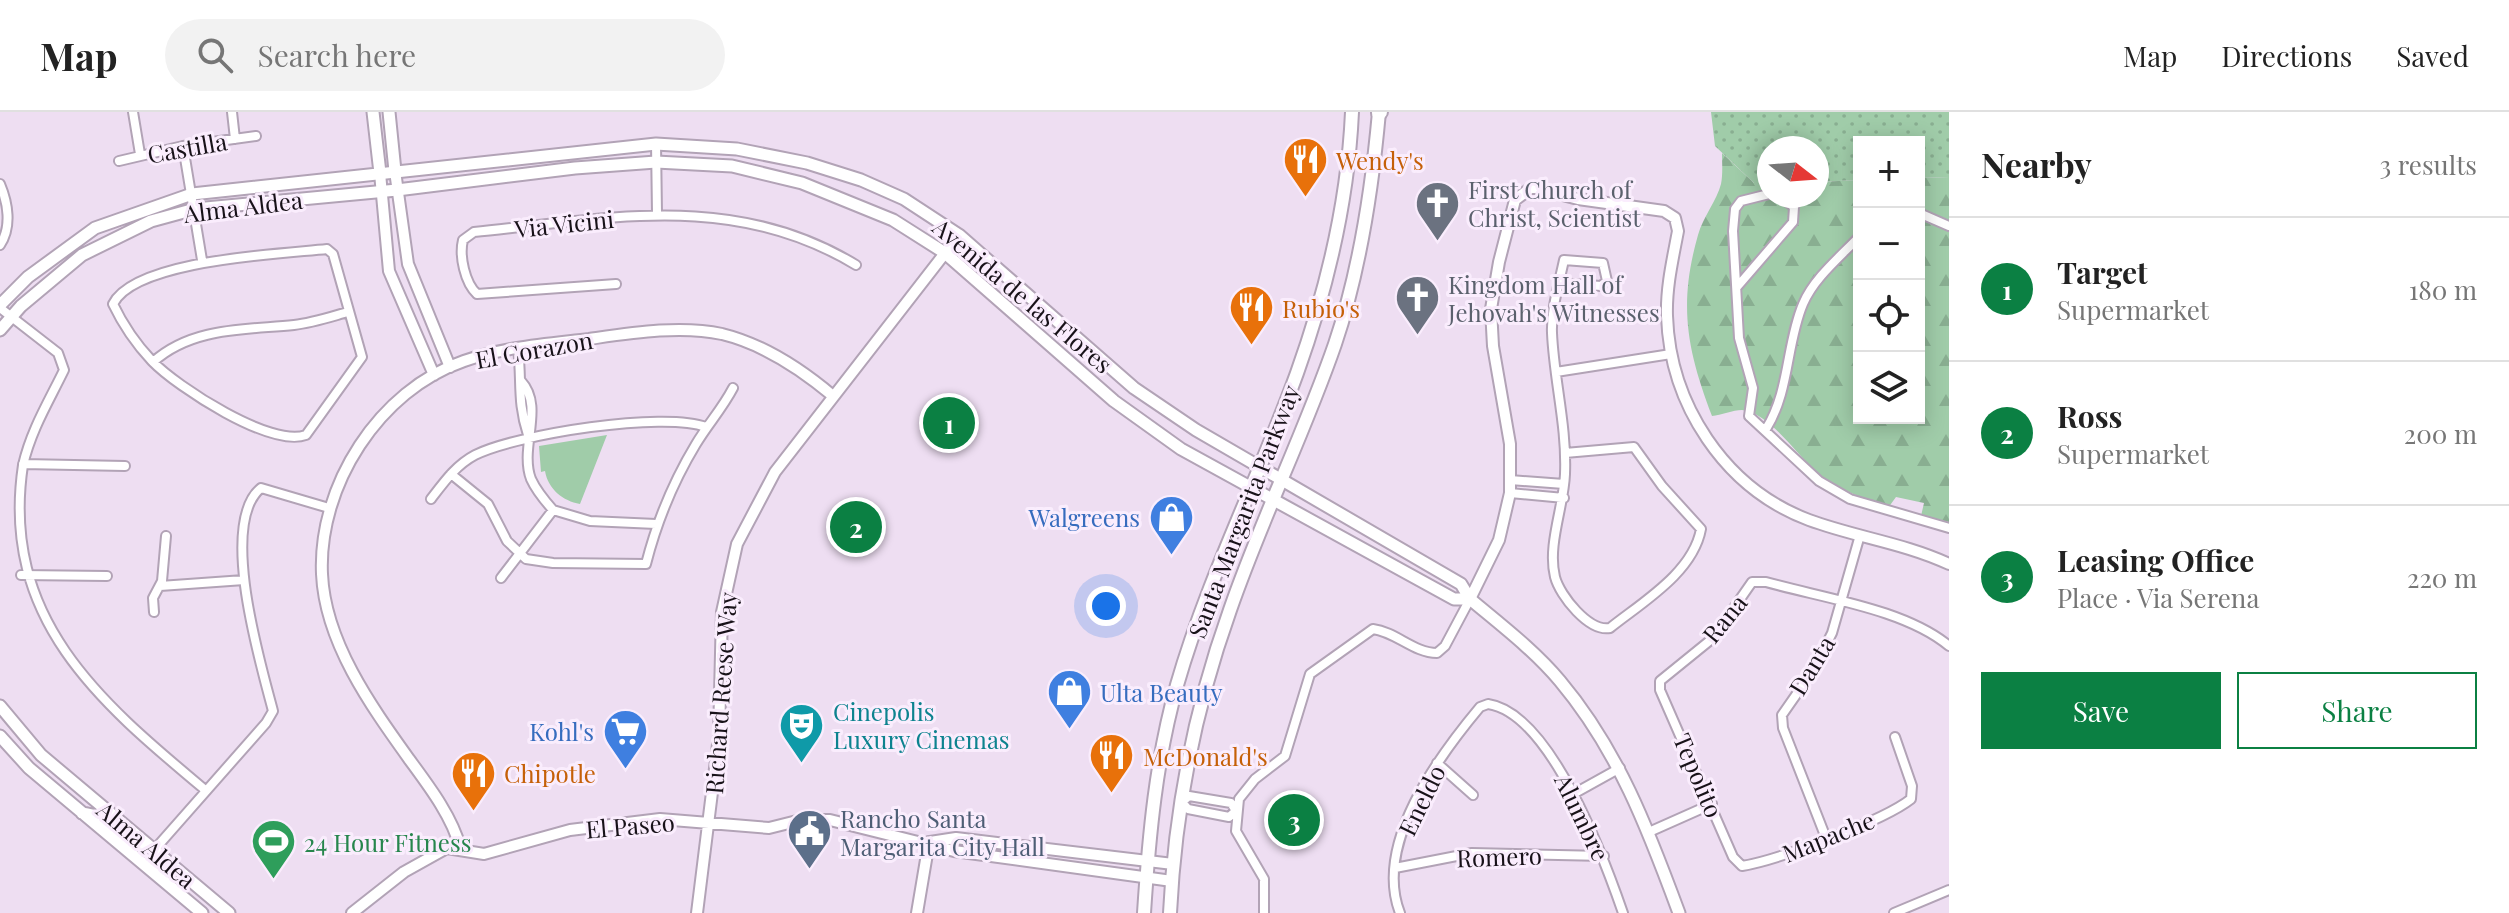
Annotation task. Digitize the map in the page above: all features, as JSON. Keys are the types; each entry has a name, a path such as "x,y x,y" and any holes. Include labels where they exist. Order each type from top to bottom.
{"main road":[{"path":"373,112 380,173"},
{"path":"389,112 395,171"},
{"name":"Santa Margarita Parkway","path":"1144,913 1162,749 1178,684 1209,590 1296,376 1322,297 1350,158 1352,112"},
{"name":"Santa Margarita Parkway","path":"1170,913 1182,802 1204,691 1272,499 1335,343 1367,209 1379,112"},
{"name":"Avenida de las Flores","path":"380,173 656,144 737,149 807,163 861,180 904,199 959,235 1134,388 1196,430 1461,584 1470,599 1559,679 1595,725 1620,768 1649,832 1679,913"},
{"name":"Avenida de las Flores","path":"381,191 575,168 656,162 732,166 802,183 893,220 945,253 1114,401 1181,449 1454,599 1470,599"},
{"name":"Alma Aldea","path":"0,306 28,277 95,228 192,194 380,173"},
{"name":"Alma Aldea","path":"0,330 11,316 82,255 151,221 195,209 381,191"},
{"name":"Alma Aldea","path":"0,706 41,755 229,913"},
{"name":"Alma Aldea","path":"0,736 29,768 202,913"},
{"path":"82,813 95,814 133,842 155,849"}],"street":[{"path":"133,112 140,154"},
{"path":"232,112 235,139"},
{"name":"Castilla","path":"119,161 183,146 256,136"},
{"path":"656,144 657,213"},
{"path":"183,146 202,260"},
{"path":"395,171 408,264 450,367"},
{"path":"380,173 389,271 434,375"},
{"path":"0,184 7,215 6,232 0,245"},
{"path":"1264,913 1266,885 1236,831 1236,811 1239,799 1249,784 1285,756 1304,686 1314,670 1373,629 1384,631 1428,653 1437,653 1445,646 1499,540 1510,493 1510,444 1493,346 1491,309 1512,209 1522,192 1532,187 1578,199 1664,211 1673,215 1678,231 1667,312 1671,354 1690,411 1736,474 1785,509 1949,564"},
{"path":"1757,195 1749,196 1735,209 1733,231 1739,338 1753,388 1749,416 1819,481 1850,499 1949,528"},
{"path":"1737,287 1793,222 1794,208"},
{"name":"Via Vicini","path":"616,284 477,294 470,287 461,249 463,240 474,232 657,213 757,225 815,245 856,265"},
{"path":"1925,216 1949,226"},
{"name":"Richard Reese Way","path":"697,913 719,736 722,612 737,544 775,472 959,235"},
{"path":"1766,429 1783,387 1804,302 1813,287 1853,244"},
{"path":"327,249 333,254 362,357 306,435 292,438 246,422 194,392 153,362 126,328 113,304 123,290 202,260 327,249"},
{"path":"1559,283 1601,286 1607,281 1607,268 1603,263 1564,260 1559,283 1552,331 1565,453 1564,498 1553,561 1554,574 1566,597 1601,629 1610,628 1668,582 1700,536 1698,523 1662,486 1634,447 1565,453"},
{"path":"0,306 58,353 64,370 39,416 23,464 18,520 21,575 28,600 61,655 131,728 204,789"},
{"path":"153,362 185,340 216,332 298,324 348,312"},
{"name":"El Corazon","path":"460,847 457,835 427,784 396,742 342,651 328,613 322,573 329,508 358,446 398,400 450,367 518,348 632,334 688,331 722,334 750,344 807,374 833,396"},
{"path":"518,348 521,381 517,394 528,436 531,478 553,510 590,521 656,524"},
{"path":"1556,372 1671,354"},
{"path":"451,474 488,504 507,541 519,554 544,562 646,564 656,524 706,427 717,418 733,388"},
{"path":"431,499 451,474 474,456 528,436 678,420 706,427"},
{"path":"23,464 125,466"},
{"path":"1510,480 1564,484"},
{"path":"155,849 204,789 266,723 273,711 245,603 245,526 255,493 261,488 274,490 329,508"},
{"path":"1510,493 1564,498"},
{"path":"501,578 553,510"},
{"name":"Danta","path":"1826,838 1783,728 1782,715 1812,672 1842,603 1860,535"},
{"path":"154,612 153,598 160,586 166,536"},
{"path":"21,575 107,576"},
{"path":"160,586 244,580"},
{"name":"Rana","path":"1660,681 1713,638 1752,582 1766,582 1842,603"},
{"path":"1842,603 1917,626 1949,646"},
{"name":"Tepolito","path":"1660,681 1660,690 1733,857 1742,866"},
{"name":"Eneldo","path":"1400,913 1395,868 1401,832 1437,763 1480,707 1488,704"},
{"name":"Alumbre","path":"1488,704 1516,719 1537,739 1575,793 1604,856 1623,913"},
{"name":"Mapache","path":"1742,866 1826,838 1900,808 1911,799 1912,786 1895,737"},
{"path":"1437,763 1473,795"},
{"path":"1575,793 1620,768"},
{"path":"1182,802 1188,809 1229,817 1236,811"},
{"path":"1649,832 1712,804"},
{"name":"El Paseo","path":"352,913 404,872 447,848 460,847 484,854 570,830 660,819 769,828 816,819 885,836 929,842 954,851 1172,881"},
{"name":"El Paseo","path":"929,842 956,838 1173,864"},
{"path":"917,913 929,842"},
{"name":"Romero","path":"1395,868 1472,853 1604,856"},
{"path":"1894,913 1949,890"}],"green space":[{"path":"1711,112 1949,112 1949,177 1925,178 1925,136 1853,136 1853,180 1829,181 1829,136 1757,136 1757,183 1715,146"},
{"path":"1722,153 1757,183 1757,208 1829,208 1829,181 1853,180 1853,424 1925,424 1925,178 1949,177 1949,522 1921,516 1924,503 1896,497 1888,508 1837,486 1821,476 1774,428 1753,413 1738,410 1712,416 1691,348 1687,306 1698,235 1721,184"},
{"path":"607,435 580,504 557,493 545,471 541,472 539,446"}],"place":[{"name":"Wendy's","path":"1305,199"},
{"name":"First Church of Christ, Scientist","path":"1437,242"},
{"name":"Kingdom Hall of Jehovah's Witnesses","path":"1417,337"},
{"name":"Rubio's","path":"1251,347"},
{"name":"Target","path":"949,423"},
{"name":"Ross","path":"856,527"},
{"name":"Walgreens","path":"1171,556"},
{"name":"Ulta Beauty","path":"1069,731"},
{"name":"Cinepolis Luxury Cinemas","path":"802,764"},
{"name":"Kohl's","path":"625,770"},
{"name":"McDonald's","path":"1112,795"},
{"name":"Chipotle","path":"473,812"},
{"name":"Leasing Office","path":"1294,820"},
{"name":"Rancho Santa Margarita City Hall","path":"809,871"},
{"name":"24 Hour Fitness","path":"273,881"}]}
